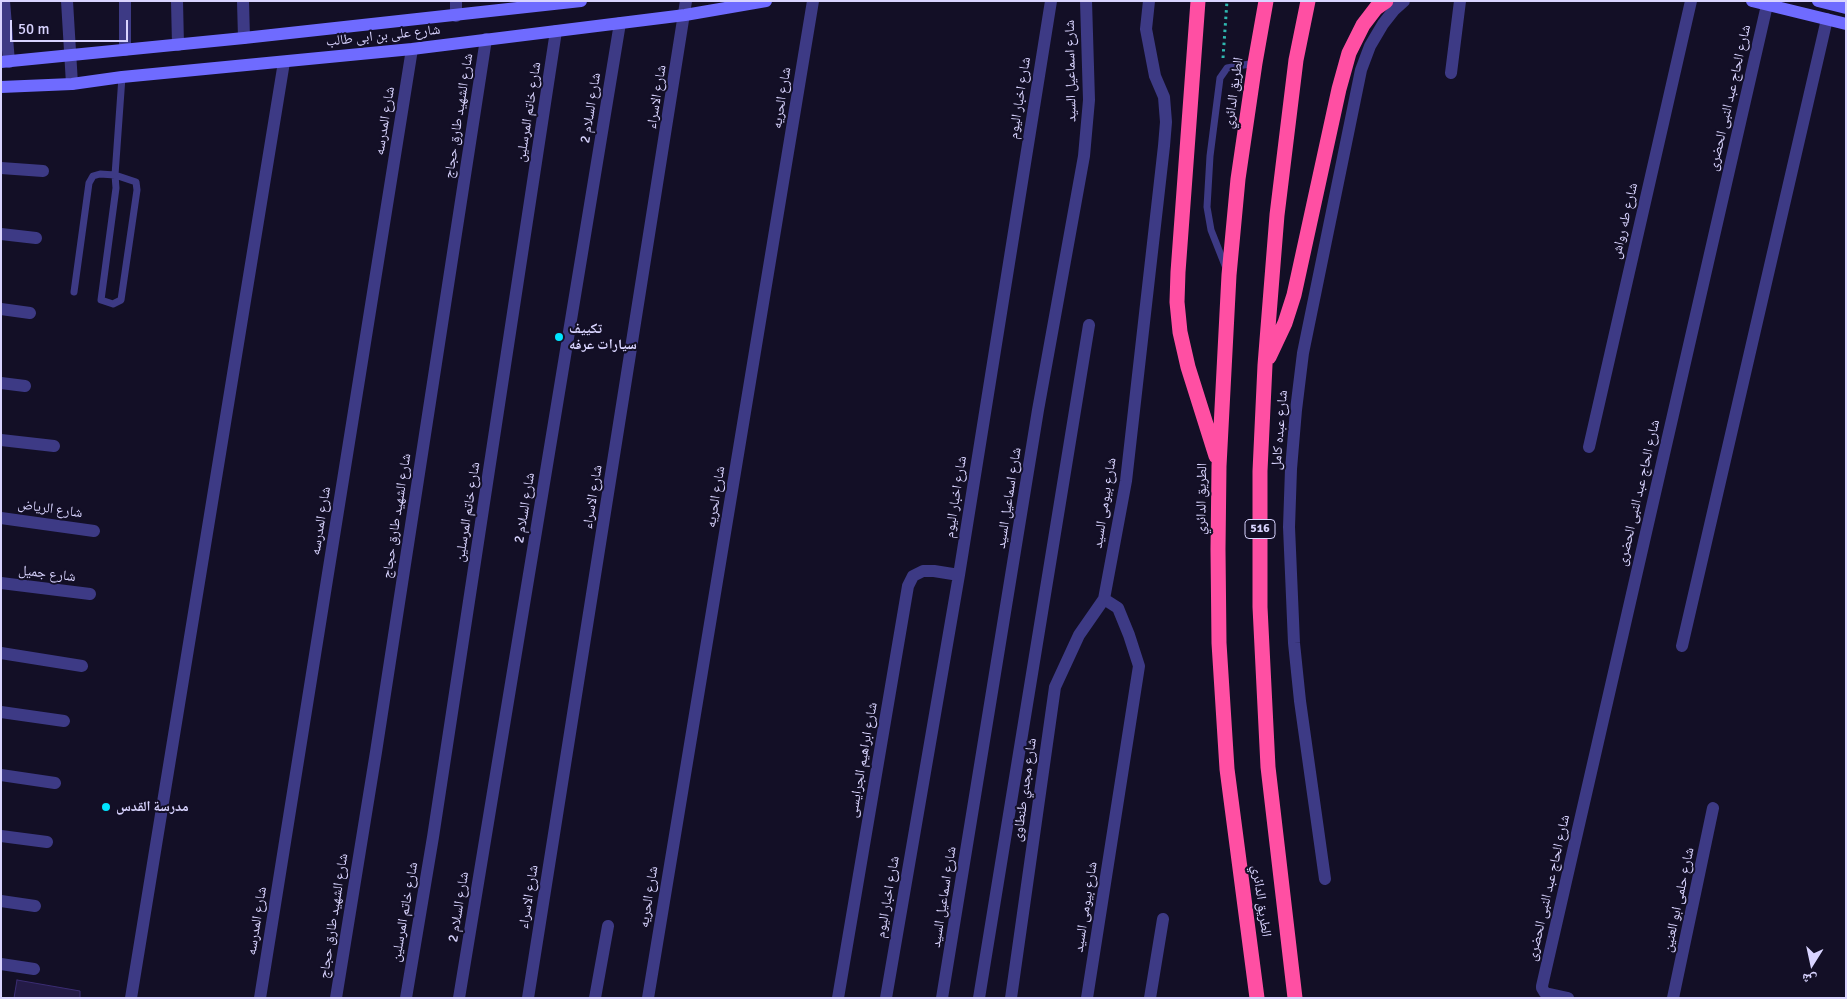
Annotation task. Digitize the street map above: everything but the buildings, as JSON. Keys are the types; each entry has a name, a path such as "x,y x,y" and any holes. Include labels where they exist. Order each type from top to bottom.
{"highway":[{"path":"1198,1 1179,263 1178,302 1180,332 1188,368 1219,466"},
{"name":"الطريق الدائري","path":"1257,998 1227,769 1222,706 1218,550 1219,466 1229,274 1238,179 1266,1"},
{"name":"الطريق الدائري","path":"1295,998 1268,767 1260,607 1260,471 1265,366 1276,215 1296,60 1308,1"},
{"path":"1265,366 1285,323 1294,295 1338,89 1349,53 1363,25 1376,8 1386,1"}],"street":[{"path":"4,1 5,62"},
{"path":"66,1 72,84"},
{"path":"125,1 126,50"},
{"path":"177,1 178,45"},
{"path":"243,1 244,38"},
{"path":"456,1 456,16"},
{"name":"شارع الاسراء","path":"528,998 686,1"},
{"name":"شارع على بن ابى طالب","path":"1,88 72,84 122,77 412,49 685,15 766,1"},
{"name":"شارع الحريه","path":"648,998 813,1"},
{"name":"شارع اخبار اليوم","path":"886,998 959,575 1051,1"},
{"name":"شارع اسماعيل السيد","path":"942,998 1038,410 1084,156 1089,100 1086,1"},
{"name":"شارع بيومى السيد","path":"1087,998 1139,666 1118,608 1104,599 1126,481 1166,122 1164,97 1155,76 1149,53 1146,29 1149,1"},
{"name":"شارع عبده كامل","path":"1325,879 1300,701 1293,634 1289,527 1296,410 1303,353 1360,70 1370,46 1383,24 1404,1"},
{"path":"1451,73 1460,1"},
{"name":"شارع طه رواش","path":"1588,446 1691,1"},
{"path":"1752,1 1846,24"},
{"path":"1818,1 1846,8"},
{"name":"شارع على بن ابى طالب","path":"5,62 456,16 514,5 577,2"},
{"name":"شارع الحاج عبد النبى الحضرى","path":"1568,998 1545,993 1542,988 1767,5"},
{"path":"1682,646 1827,19"},
{"name":"شارع السلام 2","path":"459,998 620,23"},
{"name":"شارع خاتم المرسلين","path":"406,998 433,837 556,31"},
{"name":"شارع الشهيد طارق حجاج","path":"336,998 376,752 486,39"},
{"name":"شارع المدرسه","path":"260,998 412,49"},
{"path":"131,998 284,62"},
{"path":"1,168 43,171"},
{"path":"1,234 36,238"},
{"path":"1,309 30,313"},
{"path":"979,998 1089,325"},
{"path":"1,383 25,386"},
{"path":"1,440 54,446"},
{"name":"شارع الرياض","path":"1,518 94,531"},
{"name":"شارع ابراهيم الجرايسى","path":"838,998 908,586 913,576 923,571 959,575"},
{"name":"شارع جميل","path":"1,583 90,594"},
{"name":"شارع مجدي طنطاوى","path":"1011,998 1055,687 1079,635 1104,599"},
{"path":"1,653 82,666"},
{"path":"1,712 64,721"},
{"path":"1,775 55,783"},
{"name":"شارع حلمى ابو العنين","path":"1674,998 1713,808"},
{"path":"1,836 47,842"},
{"path":"1,901 35,906"},
{"path":"1150,998 1163,919"},
{"path":"596,998 608,926"},
{"path":"1,964 34,969"}],"lane":[{"path":"1229,274 1211,230 1207,206 1210,156 1222,74 1227,68 1255,63"},
{"path":"74,292 89,183 93,176 100,174 115,175 136,182 137,190 121,300 113,304 102,300 116,188 115,175 122,77"}],"path":[{"path":"1222,74 1227,1"}],"place":[{"name":"تكييف سيارات عرفه","path":"559,337"},
{"name":"مدرسة القدس","path":"106,807"}]}
